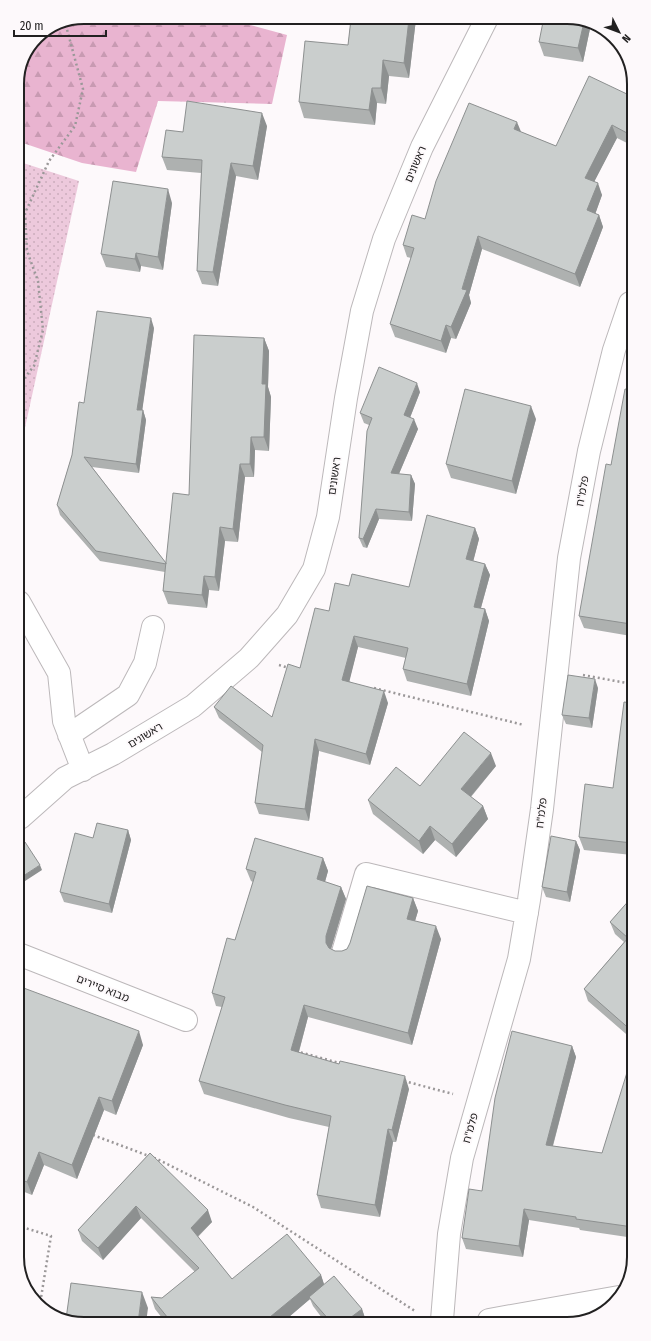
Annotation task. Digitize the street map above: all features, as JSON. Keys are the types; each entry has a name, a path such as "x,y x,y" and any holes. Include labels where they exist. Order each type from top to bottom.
{"street":[{"name":"ראשונים","path":"24,814 65,778 83,770 193,706 249,658 288,615 314,569 328,517 346,398 362,311 384,239 422,148 484,24"},
{"name":"פלמ\"ח","path":"442,1317 449,1234 462,1158 519,959 527,913 542,809 569,558 589,452 614,350 627,312"},
{"path":"24,611 59,672 64,721 83,770"},
{"path":"69,735 128,695 145,663 153,627"},
{"path":"343,952 366,874 527,913"},
{"name":"מבוא סיירים","path":"24,956 186,1020"},
{"path":"506,1317 609,1299"}],"path":[{"path":"24,378 34,366 43,330 38,281 27,251 25,213 49,162 75,126 83,89 66,27"},
{"path":"249,658 295,669"},
{"path":"556,669 627,683"},
{"path":"372,688 550,731"},
{"path":"294,1050 347,1065"},
{"path":"401,1080 478,1102"},
{"path":"93,1134 157,1159 253,1207 416,1312"},
{"path":"24,1228 51,1236 41,1298"}],"shaded area":[{"path":"24,163 79,181 24,432"}],"green space":[{"path":"84,24 247,24 287,35 272,104 158,101 136,172 82,163 24,143 24,80 26,69 36,48 54,32 65,27"}],"building":[{"path":"350,24 408,24 404,63 383,60 381,88 372,88 369,110 299,102 305,41 348,45"},
{"path":"543,24 571,24 583,27 578,48 539,42"},
{"path":"589,76 627,94 627,133 612,125 585,178 598,183 587,210 599,215 575,274 478,236 462,289 467,290 451,327 446,325 441,341 390,324 414,248 403,245 412,215 425,219 436,181 469,103 517,122 514,129 556,146"},
{"path":"187,101 262,113 253,166 231,163 213,272 197,271 202,160 162,157 166,130 183,132"},
{"path":"113,181 168,189 158,257 136,253 135,259 101,254"},
{"path":"97,311 151,318 137,410 143,410 136,464 84,457 166,564 96,551 57,505 72,455 79,402 84,403"},
{"path":"194,335 264,338 262,384 266,384 264,437 251,437 250,464 240,464 233,529 220,527 215,577 204,576 202,595 163,591 173,493 189,495"},
{"path":"379,367 417,383 404,415 414,419 391,473 411,475 409,512 376,509 363,539 359,538 367,431 372,418 360,413"},
{"path":"465,389 531,406 512,481 446,464"},
{"path":"625,389 627,389 627,623 579,616 606,464 611,465"},
{"path":"427,515 475,528 466,559 485,564 474,607 485,609 467,684 403,669 408,648 354,636 342,680 384,691 366,754 315,739 305,809 255,803 263,745 214,707 231,686 272,717 288,664 300,668 315,608 329,611 335,583 349,586 352,574 409,587"},
{"path":"568,675 595,679 589,718 562,715"},
{"path":"624,702 627,702 627,842 579,837 585,784 613,788"},
{"path":"464,732 491,753 461,789 483,806 452,844 430,826 419,841 368,800 396,767 420,786"},
{"path":"97,823 128,830 109,904 60,892 75,833 93,838"},
{"path":"551,836 576,841 567,892 542,887"},
{"path":"255,838 323,858 317,879 341,887 326,936 326,943 329,948 335,951 347,949 350,943 367,886 413,898 407,919 436,926 408,1033 304,1005 291,1050 339,1064 340,1061 405,1076 392,1130 388,1129 375,1205 317,1195 331,1116 199,1081 225,997 212,993 227,938 235,940 256,872 246,869"},
{"path":"24,843 40,865 24,875"},
{"path":"627,903 627,937 610,922"},
{"path":"627,939 627,1027 584,989"},
{"path":"24,988 139,1031 112,1101 99,1097 72,1165 39,1152 27,1182 24,1181"},
{"path":"512,1031 572,1046 546,1145 602,1153 627,1072 627,1226 576,1219 576,1217 524,1209 519,1246 462,1238 469,1189 482,1191 495,1098"},
{"path":"150,1153 208,1210 191,1228 232,1279 287,1234 321,1275 270,1317 167,1317 151,1297 162,1298 199,1268 136,1206 98,1248 78,1230"},
{"path":"334,1276 362,1309 351,1317 326,1317 309,1297"},
{"path":"71,1283 142,1292 139,1317 80,1317 67,1314"}]}
